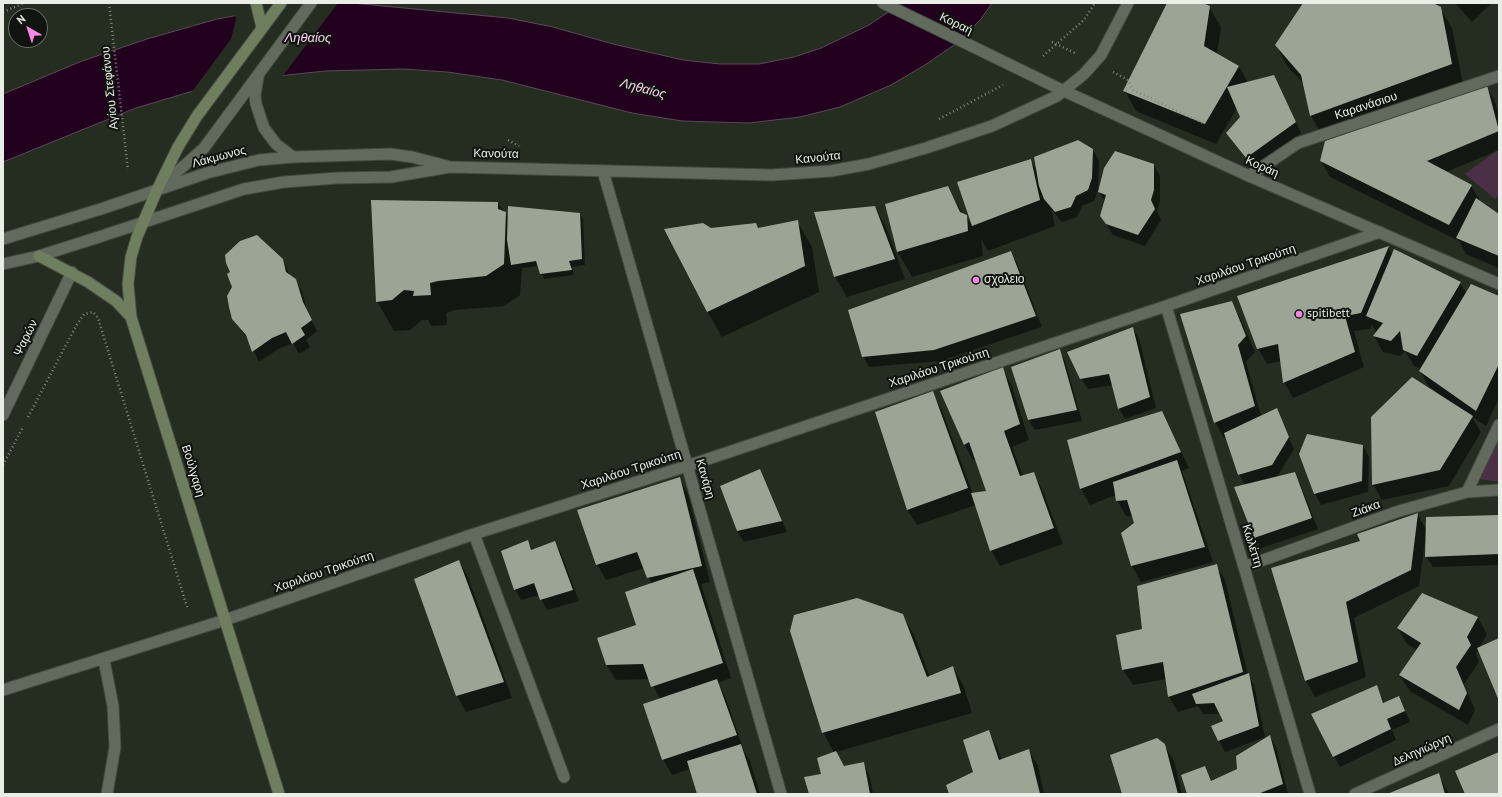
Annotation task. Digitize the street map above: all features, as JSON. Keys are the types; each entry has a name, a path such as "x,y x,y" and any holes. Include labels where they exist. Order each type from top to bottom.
{"main road":[{"path":"256,3 262,28"},
{"name":"Βούλγαρη","path":"279,794 131,317 129,273 133,247 142,223 173,157 192,124 281,3"},
{"path":"38,256 72,272 116,301 131,317"}],"street":[{"path":"157,190 204,148 311,3"},
{"name":"Κοραή","path":"883,3 1020,70"},
{"name":"Κανούτα","path":"450,167 772,175 852,168 926,148 992,126 1041,104 1064,91 1094,63 1104,50 1128,3"},
{"name":"Κοράη","path":"1020,70 1249,176 1499,284"},
{"path":"261,72 255,94 256,104 269,136 276,144 293,157"},
{"name":"Καρανάσιου","path":"1249,176 1298,143 1499,76"},
{"name":"Λάκμωνος","path":"3,239 53,225 207,172 259,160 293,157 390,154 412,157 450,167"},
{"path":"3,264 38,256 142,223 214,198 259,186 337,178 391,177 450,167"},
{"name":"Κανάρη","path":"603,171 781,794"},
{"name":"Χαριλάου Τρικούπη","path":"3,690 104,660 225,620 474,534 687,466 1166,306 1380,232"},
{"name":"Ψαρών","path":"3,415 72,272"},
{"name":"Κωλέττη","path":"1166,306 1310,794"},
{"path":"1467,492 1499,425"},
{"name":"Ζιάκα","path":"1244,567 1399,510 1467,492 1499,490"},
{"path":"474,534 564,776"},
{"path":"104,660 113,706 114,747 107,794"},
{"name":"Δεληγιώργη","path":"1355,794 1499,729"}],"path":[{"path":"3,12 24,3"},
{"name":"Αγίου Στεφάνου","path":"109,3 128,170"},
{"path":"936,120 1000,88 1020,70 1057,44 1084,20 1095,3"},
{"path":"1052,42 1128,80 1133,90 1205,124"},
{"path":"508,140 518,146 524,147"},
{"path":"27,420 76,326 84,314 92,312 98,318 194,630"},
{"path":"3,465 24,426"}],"shaded area":[{"path":"1499,149 1499,196 1495,199 1465,174"},
{"path":"1499,440 1499,482 1479,479"}],"water":[{"name":"Ληθαίος","path":"305,3 352,3 508,18 553,27 613,44 683,60 720,64 759,64 794,57 821,48 869,25 890,11 898,3 992,3 981,19 957,43 925,65 891,85 840,107 800,117 749,123 682,121 632,113 502,80 447,72 403,69 325,71 241,80 193,91 136,108 3,162 3,94 82,61 147,39 217,19"}],"pier":[{"path":"290,3 338,3 282,77 241,82 191,93 231,39 236,19 234,13"}],"building":[{"path":"1167,3 1203,3 1210,6 1204,46 1239,66 1205,124 1123,91"},
{"path":"1303,3 1433,3 1441,7 1452,64 1310,116 1301,75 1275,45"},
{"path":"1274,75 1296,122 1246,158 1226,133 1240,117 1227,87"},
{"path":"1487,85 1499,131 1427,161 1472,185 1449,225 1320,161 1325,141"},
{"path":"1078,140 1093,149 1092,178 1088,190 1076,196 1071,207 1055,212 1044,199 1039,186 1034,157"},
{"path":"1115,151 1154,164 1154,190 1151,200 1155,209 1138,235 1106,224 1100,216 1106,195 1098,192 1104,168"},
{"path":"1031,159 1040,200 972,226 957,182"},
{"path":"948,186 960,212 967,215 968,231 897,252 885,204"},
{"path":"1476,198 1499,214 1499,256 1456,238"},
{"path":"371,200 498,202 498,209 506,212 504,264 486,276 430,283 431,295 413,296 414,291 404,290 392,300 376,302"},
{"path":"508,206 580,213 582,259 569,261 572,270 540,274 536,261 511,265 507,240"},
{"path":"875,206 895,259 834,277 814,212"},
{"path":"798,220 805,266 707,312 664,229 703,223 711,228 756,223 758,228"},
{"path":"257,235 283,259 286,272 296,279 303,302 312,320 301,328 305,335 292,344 286,332 272,338 252,352 246,335 232,319 227,296 232,287 227,274 230,272 226,263 225,255 240,241"},
{"name":"spitibett","path":"1389,246 1361,313 1345,316 1355,352 1283,383 1278,344 1257,349 1237,296"},
{"path":"1394,249 1461,282 1417,356 1403,350 1400,331 1391,341 1373,336 1383,323 1366,316"},
{"name":"σχολειο","path":"1011,251 1036,316 934,350 862,357 848,310"},
{"path":"1471,284 1499,296 1499,364 1476,411 1419,371"},
{"path":"1232,301 1246,336 1238,345 1255,406 1214,423 1180,314"},
{"path":"1133,327 1150,397 1118,409 1109,374 1080,379 1067,352"},
{"path":"1060,349 1077,410 1028,420 1011,367"},
{"path":"1003,367 1020,424 1004,431 1020,476 1034,472 1054,528 990,551 971,493 986,491 969,442 964,445 940,391"},
{"path":"1412,377 1473,416 1440,470 1372,485 1371,417"},
{"path":"933,391 968,488 907,510 875,412"},
{"path":"1277,408 1289,437 1272,465 1238,475 1224,433"},
{"path":"1162,411 1181,452 1080,489 1067,440"},
{"path":"1307,434 1363,445 1362,481 1314,494 1299,454"},
{"path":"1177,460 1205,547 1131,566 1121,533 1134,523 1127,500 1116,501 1113,482"},
{"path":"760,469 782,521 737,531 720,486"},
{"path":"1295,472 1312,518 1254,538 1234,487"},
{"path":"680,477 702,566 647,578 637,552 596,565 577,510"},
{"path":"1418,513 1411,570 1346,602 1358,662 1305,681 1271,568 1360,541 1357,534"},
{"path":"1499,515 1499,554 1425,557 1426,517"},
{"path":"528,540 531,550 555,541 573,590 540,600 534,583 514,590 501,551"},
{"path":"459,560 504,682 456,696 414,579"},
{"path":"1217,564 1243,672 1168,697 1163,662 1122,670 1116,635 1142,629 1137,586"},
{"path":"693,569 723,663 651,687 643,664 606,665 597,638 636,625 625,592"},
{"path":"1422,593 1478,617 1467,637 1471,645 1456,667 1467,693 1459,710 1399,675 1421,643 1397,628"},
{"path":"857,598 903,614 927,677 953,666 961,693 822,733 790,631 794,615"},
{"path":"1499,638 1499,701 1477,648"},
{"path":"1249,673 1259,726 1218,741 1211,726 1223,721 1214,703 1196,704 1192,694"},
{"path":"717,679 737,735 662,760 643,704"},
{"path":"1377,685 1383,703 1399,696 1405,711 1387,719 1391,729 1333,757 1311,714"},
{"path":"989,730 999,760 1029,749 1040,794 949,794 946,785 973,772 963,740"},
{"path":"1270,735 1283,784 1258,794 1187,794 1181,775 1205,766 1211,781 1237,769 1236,756"},
{"path":"1157,738 1165,744 1178,794 1122,794 1110,755"},
{"path":"741,744 757,794 697,794 687,761"},
{"path":"836,751 844,766 864,762 870,794 809,794 804,777 821,774 817,758"},
{"path":"1499,752 1499,794 1465,794 1455,771"},
{"path":"1439,773 1445,794 1387,794"}],"place":[{"name":"σχολειο","path":"976,280"},
{"name":"spitibett","path":"1299,314"}]}
